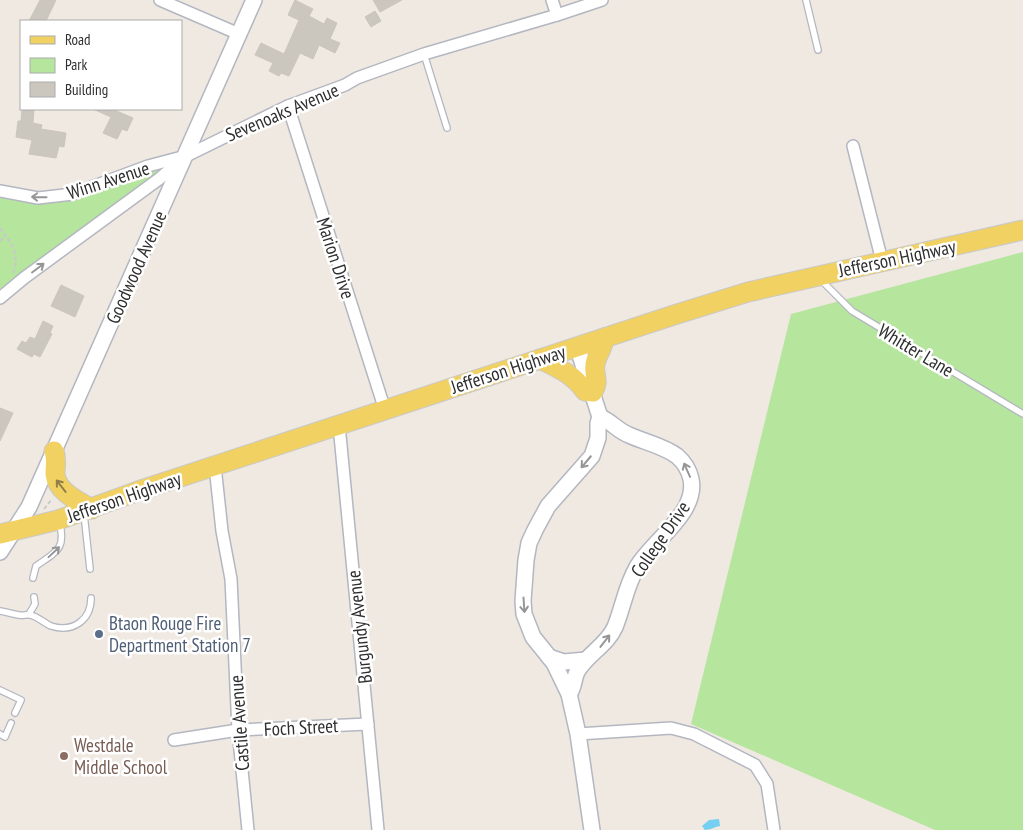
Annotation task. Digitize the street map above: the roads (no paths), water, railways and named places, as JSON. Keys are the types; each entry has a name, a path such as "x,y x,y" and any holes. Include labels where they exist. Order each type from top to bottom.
{"main road":[{"name":"Jefferson Highway","path":"7,533 58,520 144,489 577,346 748,292 1023,230"},
{"path":"540,359 566,371 585,390 592,392 597,385 595,364 603,348 604,338"},
{"path":"54,451 57,459 56,480 63,490 88,510"}],"street":[{"path":"160,0 239,34"},
{"name":"Goodwood Avenue","path":"0,552 7,533 28,507 54,451 254,0"},
{"path":"552,0 557,16"},
{"name":"Sevenoaks Avenue","path":"0,298 159,179 186,156 288,106 424,54 557,16 602,0"},
{"name":"Marion Drive","path":"288,106 385,410"},
{"path":"853,146 882,261"},
{"name":"Winn Avenue","path":"0,191 38,198 73,194 148,166 186,156"},
{"path":"577,346 600,417 598,438 592,456 548,506 530,543 524,576 524,614 532,637 559,671 569,694 578,734 592,830"},
{"name":"College Drive","path":"569,694 573,689 574,677 577,671 609,638 634,572 649,550 681,515 688,500 692,483 685,464 678,457 618,430 608,420 600,417"},
{"name":"Burgundy Avenue","path":"339,425 378,830"},
{"name":"Castile Avenue","path":"215,466 222,531 231,579 238,730 248,830"},
{"path":"549,657 564,662 586,660"},
{"name":"Foch Street","path":"174,740 238,730 368,724"},
{"path":"578,734 671,728 694,734 755,765 767,784 774,830"}],"lane":[{"path":"806,0 818,50"},
{"path":"424,54 447,128"},
{"name":"Whitter Lane","path":"817,276 852,311 1023,414"},
{"path":"88,510 90,569"},
{"path":"33,578 36,566 56,553 63,541 58,520"},
{"path":"29,614 34,604 34,597"},
{"path":"0,610 20,616 29,614 60,628 76,626 91,608 91,598"},
{"path":"0,690 21,700 15,713"},
{"path":"0,734 5,737 11,723"}],"water":[{"path":"719,819 720,826 705,830 702,826 709,820"}],"place":[{"name":"Btaon Rouge Fire Department Station 7","path":"99,634"},
{"name":"Westdale Middle School","path":"64,756"}]}
